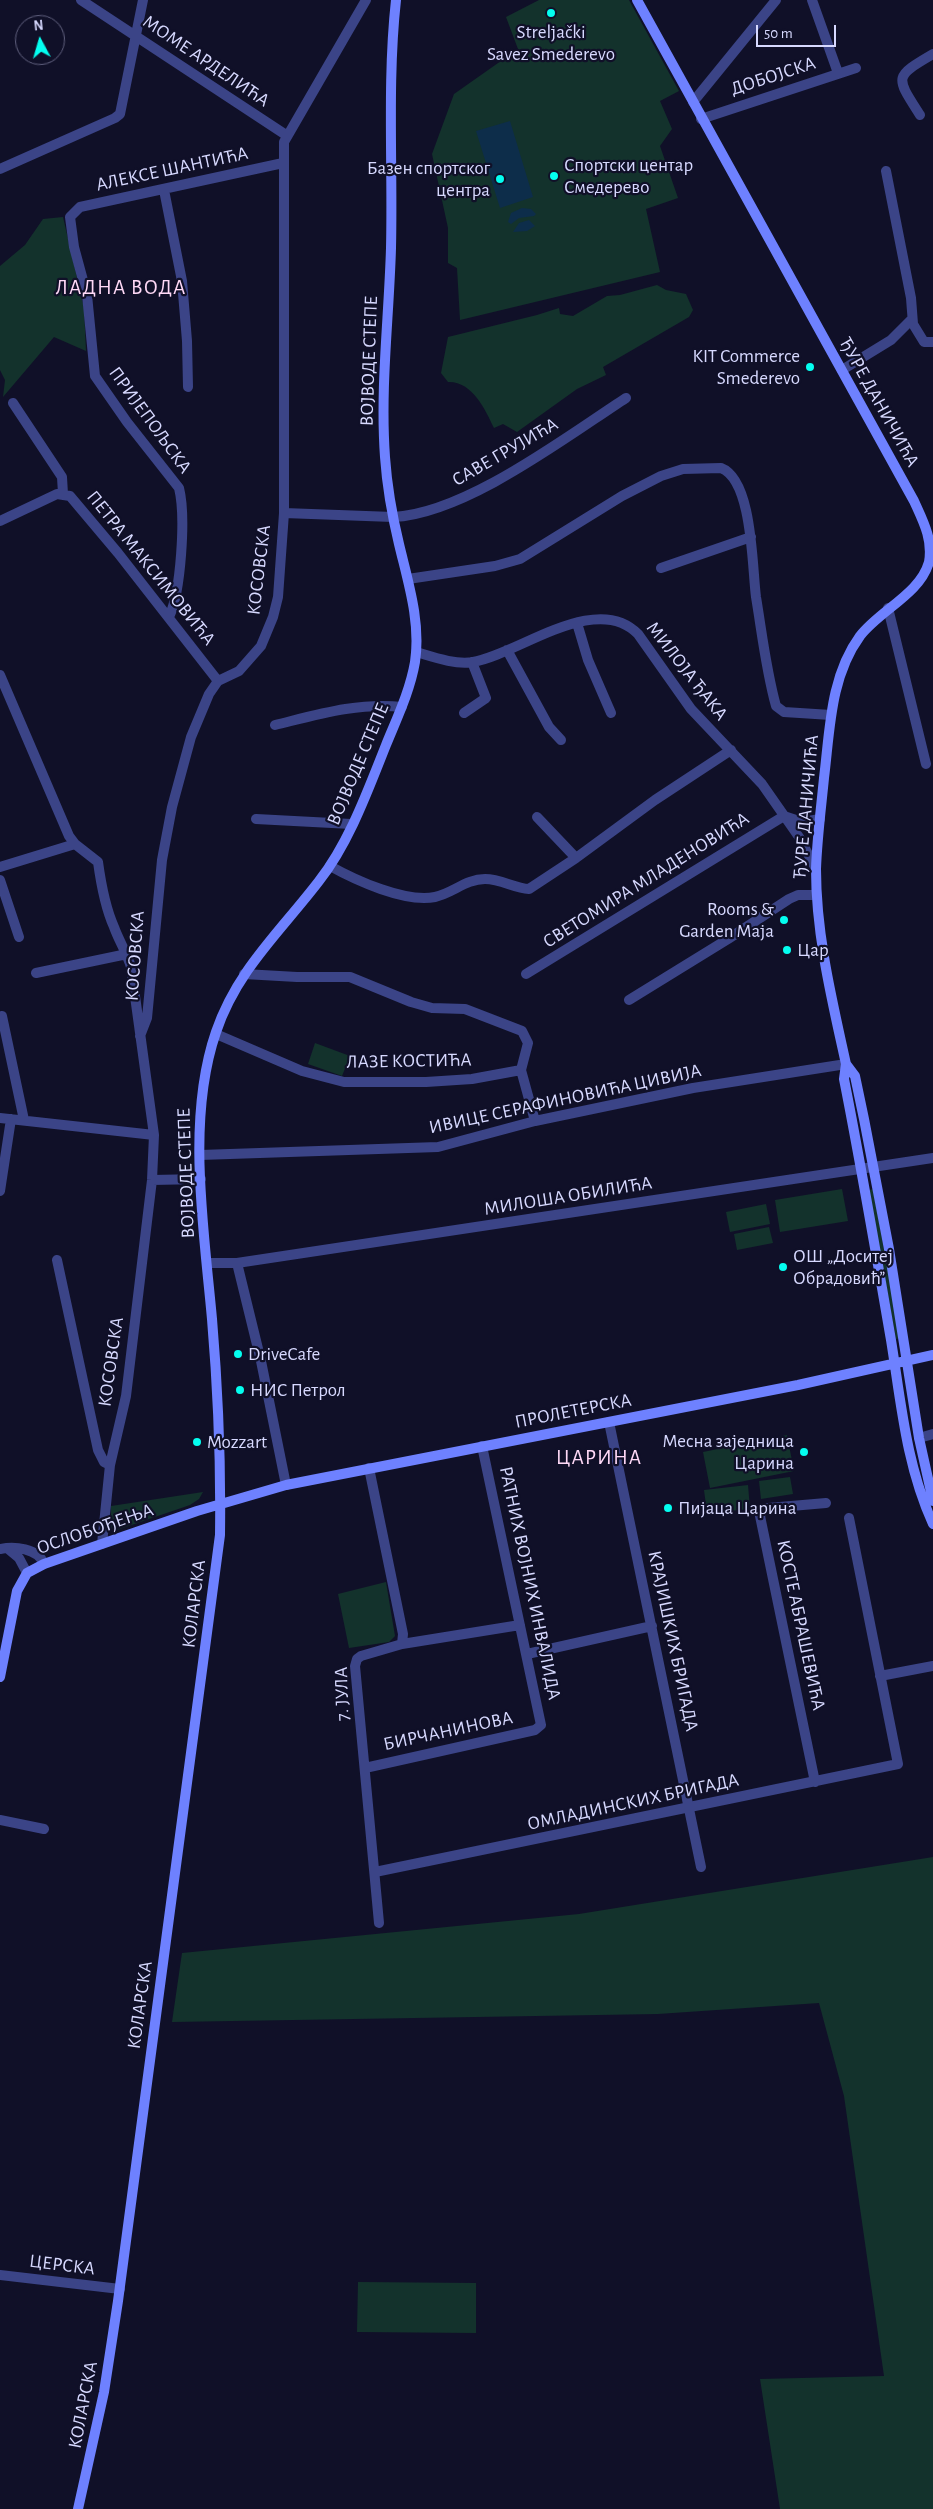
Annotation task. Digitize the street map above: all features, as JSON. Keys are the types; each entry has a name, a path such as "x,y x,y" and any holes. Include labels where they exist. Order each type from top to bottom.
{"street":[{"name":"МОМЕ АРДЕЛИЋА","path":"81,0 286,135"},
{"path":"0,169 115,118 122,107 143,0"},
{"path":"286,135 366,0"},
{"name":"ВОЈВОДЕ СТЕПЕ","path":"221,1504 214,1361 200,1154 202,1095 223,1012 244,974 262,948 330,866 351,824 402,707 412,677 416,652 415,618 393,516 385,459 384,416 391,246 392,94 396,0"},
{"name":"ЂУРЕ ДАНИЧИЋА","path":"637,0 701,119 931,532 931,552 925,573 916,584 870,624 853,647 839,679 831,715 820,819 816,895 824,952 846,1064 844,1079 861,1168 908,1449 933,1524"},
{"path":"693,102 776,0"},
{"path":"812,0 838,73"},
{"path":"920,115 904,87 902,76 906,70 933,54"},
{"name":"ДОБОЈСКА","path":"701,119 856,68"},
{"name":"КОСОВСКА","path":"140,1036 148,1018 155,913 172,807 196,721 209,694 218,681 239,671 261,646 268,632 278,597 284,513 283,163 286,135"},
{"name":"АЛЕКСЕ ШАНТИЋА","path":"71,215 80,207 283,163"},
{"path":"886,171 911,298 912,319 916,332 924,342 933,342"},
{"path":"164,190 182,281 188,341 188,387"},
{"name":"ПРИЈЕПОЉСКА","path":"71,215 70,229 87,295 91,322 92,363 95,376 111,402 179,488 182,499 180,564 175,605 169,617"},
{"path":"842,370 891,340 912,319"},
{"name":"САВЕ ГРУЈИЋА","path":"393,516 410,516 428,511 468,495 516,468 626,398"},
{"name":"ПЕТРА МАКСИМОВИЋА","path":"13,403 62,477 63,494 77,502 218,681"},
{"path":"408,579 495,566 520,559 622,496 662,476 683,469 707,468 727,470 741,495 751,537 756,596 776,706 784,712 831,715"},
{"path":"0,521 57,494 63,494"},
{"path":"284,513 393,516"},
{"path":"660,568 751,537"},
{"path":"888,608 926,764"},
{"name":"МИЛОЈА ЂАКА","path":"416,652 472,662 577,623 612,620 626,623 633,629 691,709 749,768 801,840 816,869"},
{"path":"577,623 588,660 611,713"},
{"path":"507,650 549,727 561,740"},
{"path":"464,713 486,698 472,662"},
{"path":"0,675 69,836 75,844 0,866"},
{"path":"275,725 319,714 372,706 402,707"},
{"path":"330,866 359,881 382,889 425,897 435,897 467,883 485,879 529,889 576,858 655,800 731,750"},
{"path":"784,816 802,822 820,819"},
{"name":"СВЕТОМИРА МЛАДЕНОВИЋА","path":"526,974 784,816"},
{"path":"537,817 576,858"},
{"path":"256,819 351,824"},
{"name":"КОСОВСКА","path":"75,844 98,862 102,886 114,927 127,954 154,1135 152,1180 126,1396 110,1465 102,1544"},
{"path":"0,880 19,937"},
{"path":"629,1000 728,940 789,899 798,895 816,895"},
{"path":"36,973 127,954"},
{"path":"244,974 350,977 411,1002 432,1008 465,1009 522,1031 528,1043 521,1070 535,1121"},
{"path":"2,1016 24,1120"},
{"name":"ЛАЗЕ КОСТИЋА","path":"216,1034 302,1071 344,1082 426,1082 472,1079 521,1070"},
{"name":"ЂУРЕ ДАНИЧИЋА","path":"846,1064 855,1076 908,1361 919,1438 933,1501"},
{"name":"ИВИЦЕ СЕРАФИНОВИЋА ЦИВИЈА","path":"200,1154 438,1147 535,1121 693,1088 846,1064"},
{"path":"0,1118 154,1135"},
{"path":"0,1191 11,1119"},
{"name":"МИЛОША ОБИЛИЋА","path":"207,1264 237,1263 933,1158"},
{"path":"152,1180 202,1179"},
{"path":"57,1260 98,1450 104,1462 110,1465"},
{"path":"237,1263 261,1361 286,1485"},
{"name":"ПРОЛЕТЕРСКА","path":"221,1504 286,1485 933,1356"},
{"name":"КРАЈИШКИХ БРИГАДА","path":"609,1422 702,1867"},
{"path":"919,1438 933,1434"},
{"name":"РАТНИХ ВОЈНИХ ИНВАЛИДА","path":"482,1446 520,1625 528,1654 541,1719 539,1728"},
{"path":"369,1468 404,1634 402,1644 520,1625"},
{"name":"КОСТЕ АБРАШЕВИЋА","path":"815,1782 760,1516 763,1509 768,1508 826,1503"},
{"name":"ОСЛОБОЂЕЊА","path":"1,1672 17,1590 27,1573 44,1564 221,1504"},
{"name":"КОЛАРСКА","path":"78,2509 104,2392 120,2289 215,1582 221,1504"},
{"path":"849,1518 880,1676 933,1666"},
{"path":"3,1548 34,1552 42,1559 44,1564"},
{"path":"3,1548 19,1558 27,1573"},
{"path":"528,1654 652,1626"},
{"name":"7. ЈУЛА","path":"379,1923 356,1662 365,1654 402,1644"},
{"name":"ОМЛАДИНСКИХ БРИГАДА","path":"375,1872 898,1764 880,1676"},
{"name":"БИРЧАНИНОВА","path":"365,1768 539,1728"},
{"path":"0,1820 44,1829"},
{"name":"ЦЕРСКА","path":"0,2275 120,2289"}],"green space":[{"name":"Спортски центар Смедерево","path":"539,0 629,0 679,91 660,101 672,129 660,146 678,198 646,209 660,272 460,320 457,268 448,263 448,228 432,154 454,94 518,49 506,17"},
{"path":"63,217 84,308 86,351 54,337 3,397 5,380 0,370 0,266 25,245 43,219"},
{"path":"657,285 666,290 686,294 693,310 689,317 603,367 606,375 577,389 517,432 503,424 494,428 482,405 471,391 464,386 448,382 441,373 448,337 559,308 560,314 573,316 607,296 620,295"},
{"path":"315,1043 350,1056 342,1076 308,1064"},
{"path":"842,1189 848,1221 780,1232 775,1200"},
{"path":"873,1189 900,1338 896,1339 869,1190"},
{"path":"766,1204 770,1224 730,1232 726,1212"},
{"path":"769,1227 773,1243 737,1250 734,1234"},
{"path":"787,1435 794,1471 710,1488 703,1452"},
{"path":"790,1477 793,1494 761,1499 759,1481"},
{"path":"748,1485 750,1509 707,1513 704,1490"},
{"path":"203,1492 199,1499 190,1505 114,1531 111,1529 111,1506"},
{"path":"386,1582 395,1636 389,1642 349,1648 338,1594"},
{"path":"933,1857 933,2509 780,2509 760,2379 884,2376 844,2096 819,2003 658,2014 172,2022 182,1953 579,1914"},
{"path":"358,2282 476,2283 476,2333 357,2332"}],"water":[{"path":"510,121 533,197 500,208 476,131"},
{"path":"522,208 531,209 536,214 519,218 511,224 508,222 511,213"},
{"path":"529,220 535,226 527,231 513,232 519,223"}],"place":[{"name":"Streljački Savez Smederevo","path":"551,13"},
{"name":"Спортски центар Смедерево","path":"554,176"},
{"name":"Базен спортског центра","path":"500,179"},
{"name":"KIT Commerce Smederevo","path":"810,367"},
{"name":"Rooms & Garden Maja","path":"784,920"},
{"name":"Цар","path":"787,950"},
{"name":"ОШ „Доситеј Обрадовић”","path":"783,1267"},
{"name":"DriveCafe","path":"238,1354"},
{"name":"НИС Петрол","path":"240,1390"},
{"name":"Mozzart","path":"197,1442"},
{"name":"Месна заједница Царина","path":"804,1452"},
{"name":"Пијаца Царина","path":"668,1508"}],"district":[{"name":"ЛАДНА ВОДА","path":"121,288"},
{"name":"ЦАРИНА","path":"599,1458"}]}
